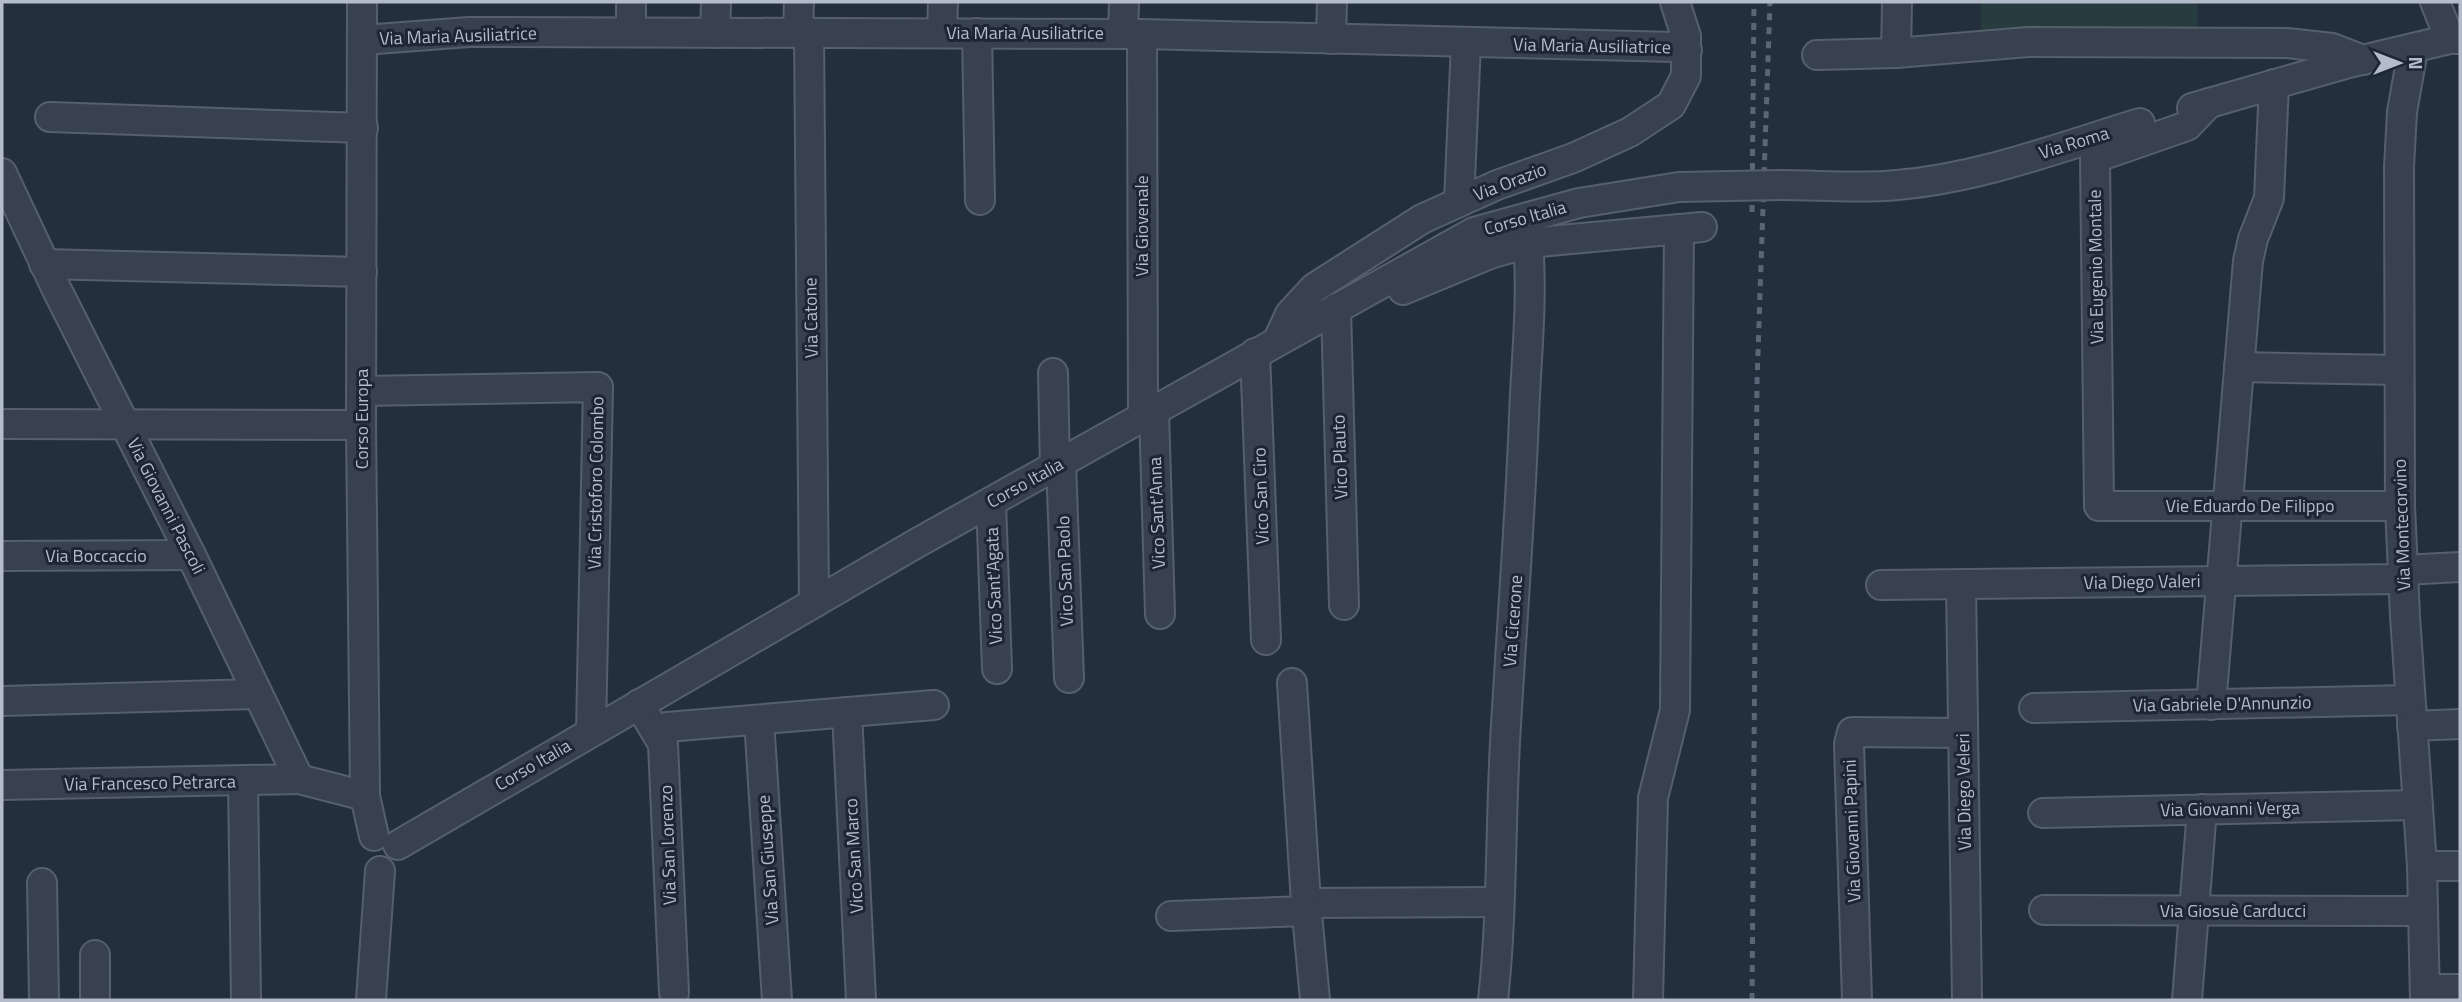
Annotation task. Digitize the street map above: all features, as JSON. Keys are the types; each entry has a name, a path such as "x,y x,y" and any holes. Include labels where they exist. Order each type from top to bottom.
{"street":[{"name":"Corso Europa","path":"362,2 361,425 365,796 386,840"},
{"path":"631,2 631,32"},
{"path":"715,33 716,2"},
{"name":"Via Catone","path":"799,2 804,33 814,603"},
{"path":"942,33 943,2"},
{"name":"Via Giovenale","path":"1124,2 1133,34 1148,415"},
{"path":"1331,39 1332,2"},
{"name":"Via Orazio","path":"1267,346 1290,314 1314,288 1422,219 1497,185 1573,158 1630,132 1671,105 1686,76 1686,36 1675,2"},
{"path":"1896,53 1897,2"},
{"path":"2435,2 2455,39"},
{"name":"Via Maria Ausiliatrice","path":"363,40 469,32 1133,34 1675,47 1687,50"},
{"path":"977,33 980,200"},
{"name":"Via Roma","path":"1679,187 1896,186 1937,180 1991,167 2274,84 2455,39"},
{"path":"1817,55 1896,53 2028,42 2287,43 2332,48 2363,60"},
{"path":"1459,202 1466,43"},
{"name":"Via Montecorvino","path":"2413,50 2402,112 2399,167 2400,506 2422,866 2426,995"},
{"path":"2211,705 2248,261 2253,239 2269,198 2274,84"},
{"name":"Via Eugenio Montale","path":"2099,506 2095,158 2187,126 2209,103"},
{"path":"50,117 363,128"},
{"name":"Via Giovanni Pascoli","path":"2,173 44,264 191,555 299,779"},
{"name":"Corso Italia","path":"386,840 592,731 991,502 1474,232 1579,203 1679,187"},
{"path":"1339,307 1359,310 1490,254 1528,243 1613,233 1691,228 1675,710 1653,798 1648,1000"},
{"name":"Via Cicerone","path":"1493,1000 1499,942 1506,725 1523,473 1531,282 1528,243"},
{"path":"44,264 362,272"},
{"name":"Vico Plauto","path":"1339,307 1344,605"},
{"name":"Vico San Ciro","path":"1266,640 1267,346"},
{"path":"2239,367 2399,370"},
{"name":"Vico San Paolo","path":"1053,373 1069,678"},
{"name":"Via Cristoforo Colombo","path":"361,391 598,387 592,731"},
{"name":"Vico Sant'Anna","path":"1148,415 1160,614"},
{"path":"2,424 361,425"},
{"name":"Vico Sant'Agata","path":"991,502 997,669"},
{"name":"Vie Eduardo De Filippo","path":"2099,506 2400,506"},
{"name":"Via Boccaccio","path":"2,556 191,555"},
{"name":"Via Diego Valeri","path":"1881,585 2223,581 2403,574 2460,567"},
{"name":"Via Diego Veleri","path":"1961,584 1967,1000"},
{"path":"1292,683 1315,1000"},
{"path":"2,701 257,694"},
{"name":"Via San Lorenzo","path":"639,704 663,744 674,993"},
{"path":"656,731 667,727 934,705"},
{"name":"Via Gabriele D'Annunzio","path":"2034,708 2211,705 2411,713"},
{"name":"Vico San Marco","path":"847,712 861,1000"},
{"path":"2411,713 2460,724"},
{"name":"Via San Giuseppe","path":"759,719 777,1000"},
{"name":"Via Giovanni Papini","path":"1857,1000 1849,744 1852,732 1963,733"},
{"path":"299,779 365,796"},
{"name":"Via Francesco Petrarca","path":"2,785 299,779"},
{"path":"243,782 246,1000"},
{"name":"Via Giovanni Verga","path":"2043,813 2417,805"},
{"path":"2187,1000 2202,809"},
{"path":"371,1000 380,871 387,870 396,863 398,857 386,840"},
{"path":"2422,866 2460,866"},
{"path":"42,883 44,1000"},
{"path":"1171,916 1307,907 1499,902"},
{"name":"Via Giosuè Carducci","path":"2044,910 2423,911"},
{"path":"95,955 95,1000"},
{"path":"2426,995 2460,989"}],"green space":[{"path":"1981,2 2198,2 2197,32 1981,32"}],"railway":[{"path":"1752,212 1754,2"},
{"path":"1752,1000 1757,382 1770,2"}]}
